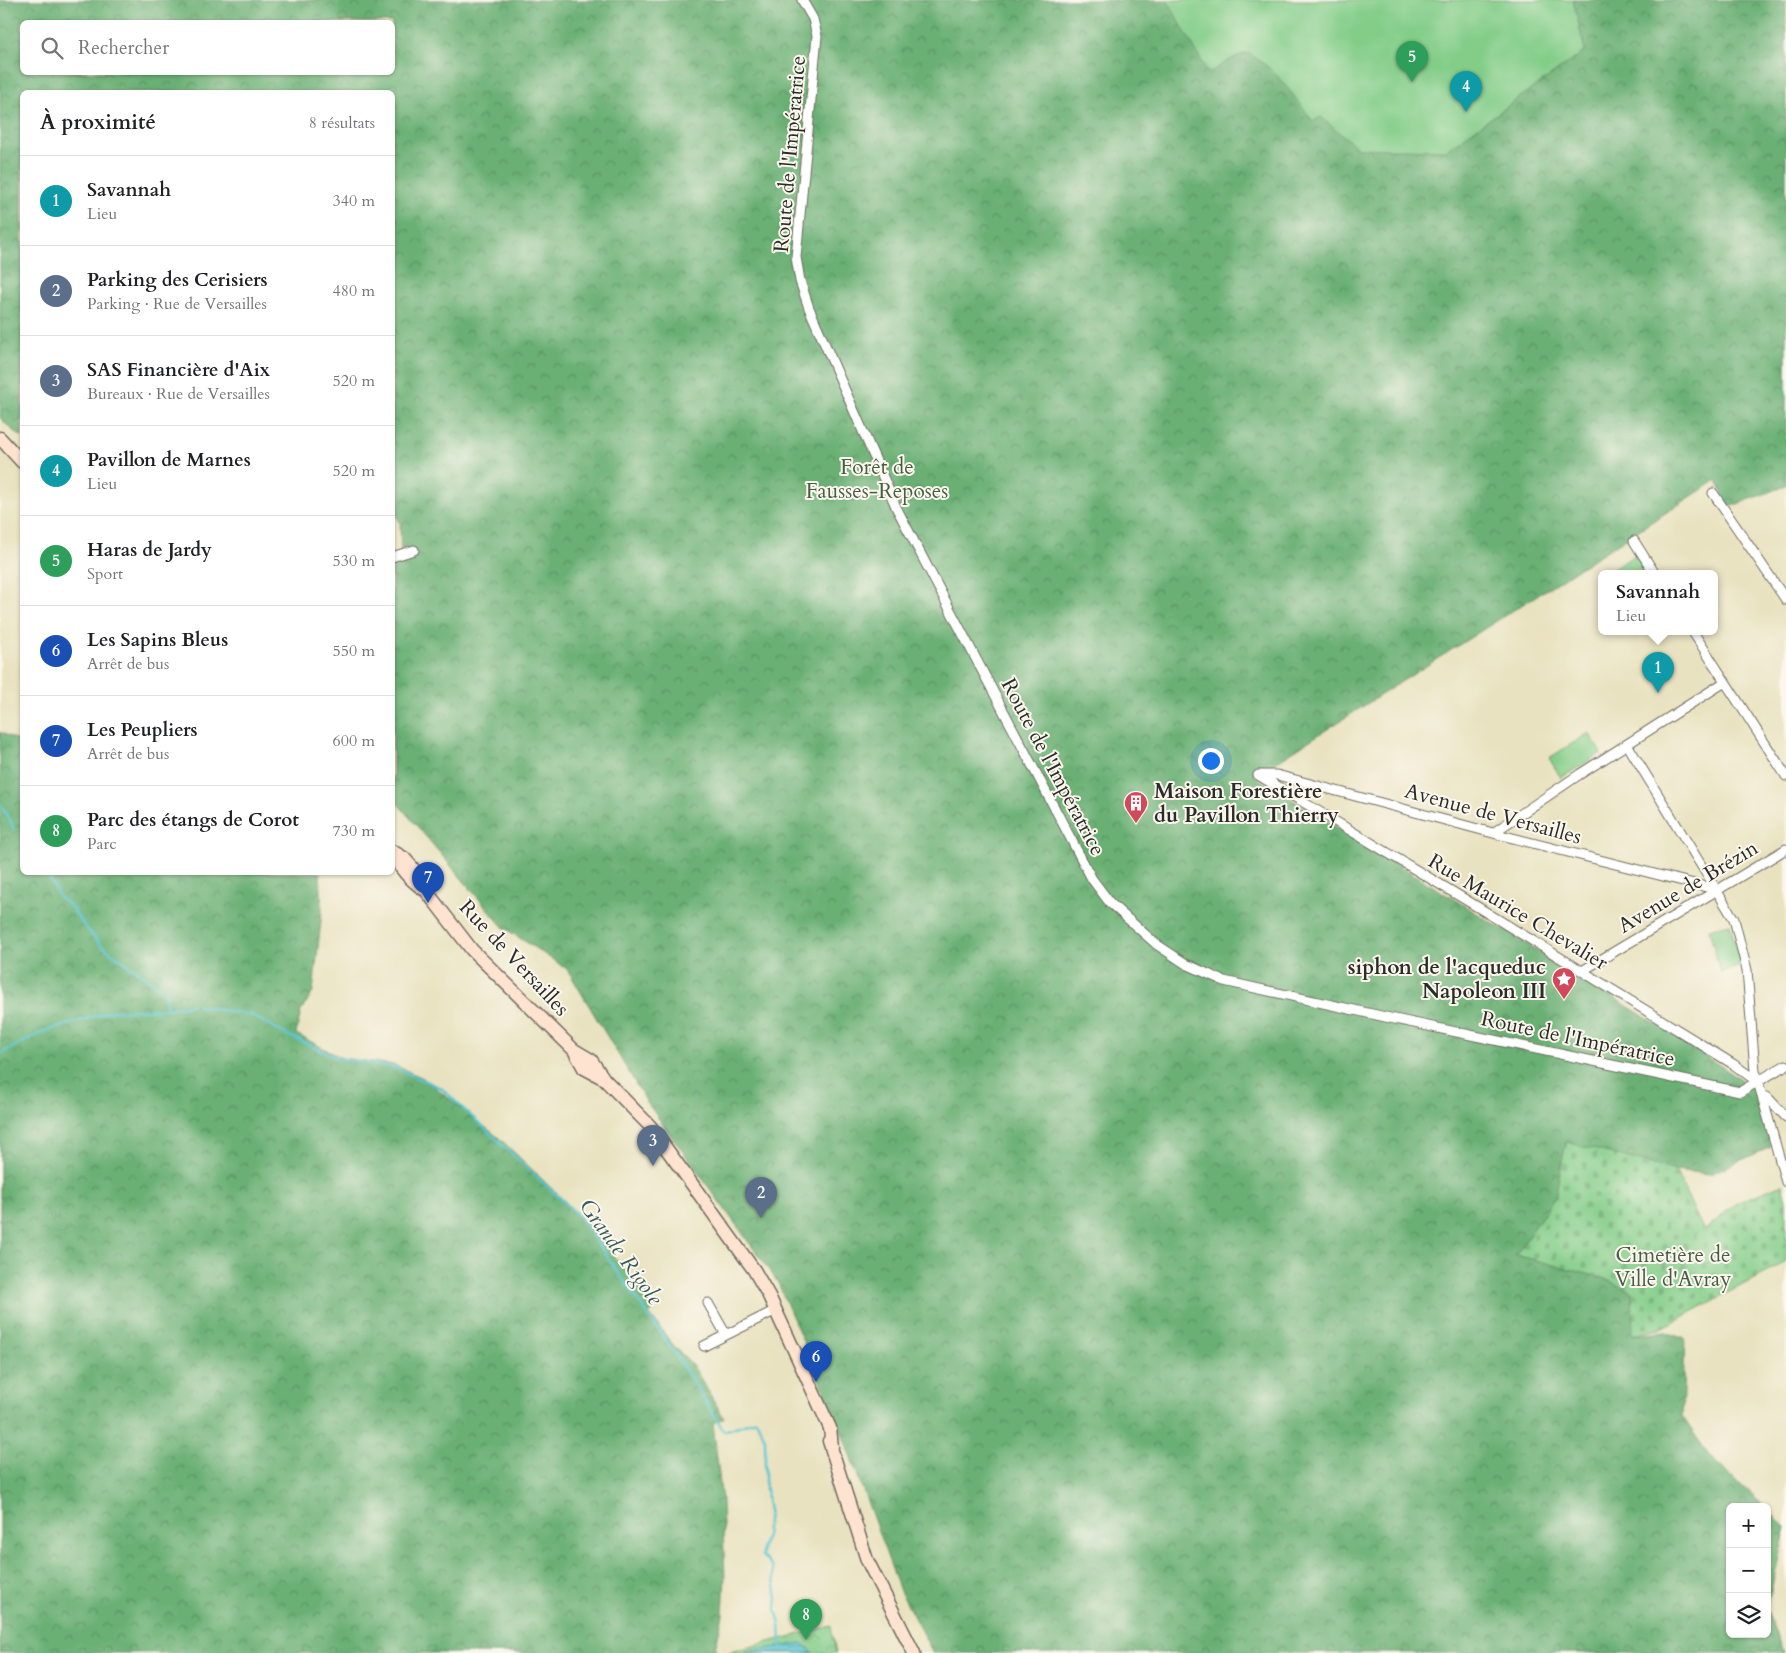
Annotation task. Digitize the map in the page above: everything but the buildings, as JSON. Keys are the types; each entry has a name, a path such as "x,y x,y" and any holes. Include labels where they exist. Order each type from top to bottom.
{"main road":[{"path":"0,438 20,460"},
{"name":"Rue de Versailles","path":"395,857 398,864 410,879 427,892 472,950 574,1050 584,1068 604,1079 650,1126 754,1270 776,1310 830,1428 832,1447 867,1560 914,1653"}],"street":[{"name":"Route de l'Impératrice","path":"802,0 813,19 817,36 796,257 800,281 806,299 836,374 897,509 1092,879 1106,898 1156,944 1186,964 1224,981 1740,1092 1758,1082"},
{"path":"1713,492 1786,600"},
{"path":"1634,541 1652,570"},
{"path":"395,556 414,550"},
{"path":"1694,635 1786,776"},
{"path":"1493,833 1580,774 1725,682"},
{"path":"1627,744 1734,919 1747,970 1755,1071 1786,1182"},
{"name":"Avenue de Versailles","path":"1258,776 1277,775 1493,833 1718,890"},
{"name":"Rue Maurice Chevalier","path":"1258,776 1582,971 1733,1064 1758,1082"},
{"name":"Avenue de Brézin","path":"1582,971 1786,849"},
{"path":"1758,1082 1786,1065"},
{"path":"1763,1098 1767,1097 1772,1101 1786,1117"},
{"path":"708,1303 726,1335"},
{"path":"704,1346 776,1310"}],"green space":[{"name":"Forêt de Fausses-Reposes","path":"0,0 1167,0 1209,73 1228,60 1247,53 1275,74 1313,121 1321,116 1358,148 1446,150 1585,51 1573,0 1786,0 1786,486 1732,506 1727,506 1717,480 1254,776 1650,1020 1754,1088 1771,1147 1710,1174 1675,1170 1566,1143 1555,1197 1516,1255 1603,1278 1632,1292 1634,1335 1666,1332 1685,1339 1682,1416 1710,1457 1761,1503 1726,1503 1726,1638 1771,1638 1771,1621 1783,1653 933,1653 900,1591 839,1425 777,1281 646,1101 567,969 503,927 395,800 395,561 401,559 400,522 395,513 395,90 20,90 20,436 0,418"},
{"path":"1167,0 1573,0 1585,51 1446,150 1358,148 1321,117 1313,121 1275,74 1247,53 1222,64 1209,74"},
{"path":"1635,555 1644,570 1611,570"},
{"path":"0,732 20,742 20,875 320,875 322,912 313,992 301,1011 296,1034 342,1058 394,1065 423,1078 499,1138 576,1212 657,1307 649,1314 674,1346 692,1364 724,1418 713,1423 722,1501 725,1577 723,1615 714,1653 0,1653"},
{"path":"1589,733 1601,753 1561,778 1549,758"},
{"path":"1730,924 1741,966 1720,972 1709,929"},
{"name":"Cimetière de Ville d'Avray","path":"1566,1142 1675,1170 1704,1231 1736,1203 1782,1184 1786,1201 1786,1262 1660,1329 1633,1335 1632,1292 1603,1278 1516,1255 1555,1197"},
{"path":"1771,1513 1786,1526 1771,1591"},
{"path":"831,1626 836,1653 726,1653"}],"water":[{"path":"801,1643 814,1653 744,1653 758,1650"}],"waterway":[{"path":"0,805 14,829"},
{"path":"48,875 60,898 70,906 102,946 166,992 166,1009"},
{"name":"Grande Rigole","path":"0,1054 43,1032 112,1011 166,1009 192,1005"},
{"name":"Grande Rigole","path":"197,1006 252,1015 285,1034 341,1059 394,1067 441,1088 577,1214 674,1352 724,1431 756,1420 765,1438 765,1481 769,1513 762,1556 772,1567 781,1646"}],"place":[{"name":"Haras de Jardy","path":"1412,82"},
{"name":"Pavillon de Marnes","path":"1466,112"},
{"name":"Savannah","path":"1658,693"},
{"name":"Maison Forestière du Pavillon Thierry","path":"1136,824"},
{"name":"Les Peupliers","path":"428,903"},
{"name":"siphon de l'acqueduc Napoleon III","path":"1564,1000"},
{"name":"SAS Financière d'Aix","path":"653,1166"},
{"name":"Parking des Cerisiers","path":"761,1218"},
{"name":"Les Sapins Bleus","path":"816,1382"},
{"name":"Parc des étangs de Corot","path":"806,1640"}]}
